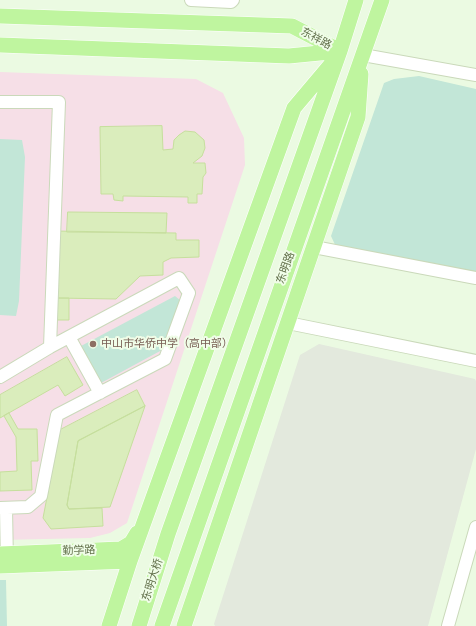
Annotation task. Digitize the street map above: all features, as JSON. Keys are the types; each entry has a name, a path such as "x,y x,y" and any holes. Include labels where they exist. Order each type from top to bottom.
{"main road":[{"name":"东明路","path":"168,534 339,54 356,0"},
{"name":"东明路","path":"193,538 382,0"},
{"name":"东祥路","path":"0,16 292,26 339,54"},
{"name":"东祥路","path":"0,45 289,56 339,54"},
{"path":"109,626 130,561 294,108 339,54"},
{"path":"184,626 358,117 363,55"},
{"name":"勤学路","path":"3,560 121,549 131,543 145,521"},
{"name":"东明大桥","path":"139,626 168,534"},
{"name":"东明大桥","path":"162,626 193,538"},
{"name":"勤学路","path":"3,560 130,561"}],"street":[{"path":"191,0 232,2 233,0"},
{"path":"363,55 476,75"},
{"path":"0,102 59,102 50,347"},
{"path":"314,247 476,278"},
{"path":"0,377 50,347 178,278 189,293 165,359 57,415 41,496 28,507 3,508 3,560"},
{"path":"288,323 476,361"},
{"path":"69,337 100,393"},
{"path":"448,626 476,527"}],"shaded area":[{"name":"中山市华侨中学（高中部）","path":"0,72 196,79 223,93 244,138 245,165 127,523 110,533 90,538 0,540"},
{"path":"319,344 475,379 476,381 476,449 428,626 215,626 214,624 300,355"}],"green space":[{"path":"419,76 476,89 476,274 337,249 331,236 384,83 394,79"},
{"path":"0,139 22,140 25,157 19,301 16,316 0,315"},
{"path":"175,296 181,301 162,350 101,383 81,346"},
{"path":"0,580 6,580 7,626 0,626"}],"building":[{"path":"162,126 163,150 173,149 174,140 185,131 195,132 204,140 205,148 202,156 193,163 205,163 206,173 203,177 202,194 197,194 197,203 188,203 188,197 123,196 123,201 114,200 113,194 101,194 100,127"},
{"path":"68,212 167,213 166,233 67,232"},
{"path":"55,231 176,233 176,240 199,240 199,257 171,258 163,262 163,275 140,276 116,299 55,298"},
{"path":"55,298 69,298 69,320 54,320"},
{"path":"67,357 83,385 65,396 58,385 0,418 0,395"},
{"path":"137,390 145,406 78,441 67,505 69,509 102,508 103,526 51,529 43,518 60,430"},
{"path":"145,406 110,507 69,509 67,505 78,441"},
{"path":"9,413 18,429 37,429 38,461 31,461 32,490 0,491 0,472 17,471 16,437 4,416"}],"place":[{"name":"中山市华侨中学（高中部）","path":"93,344"}]}
